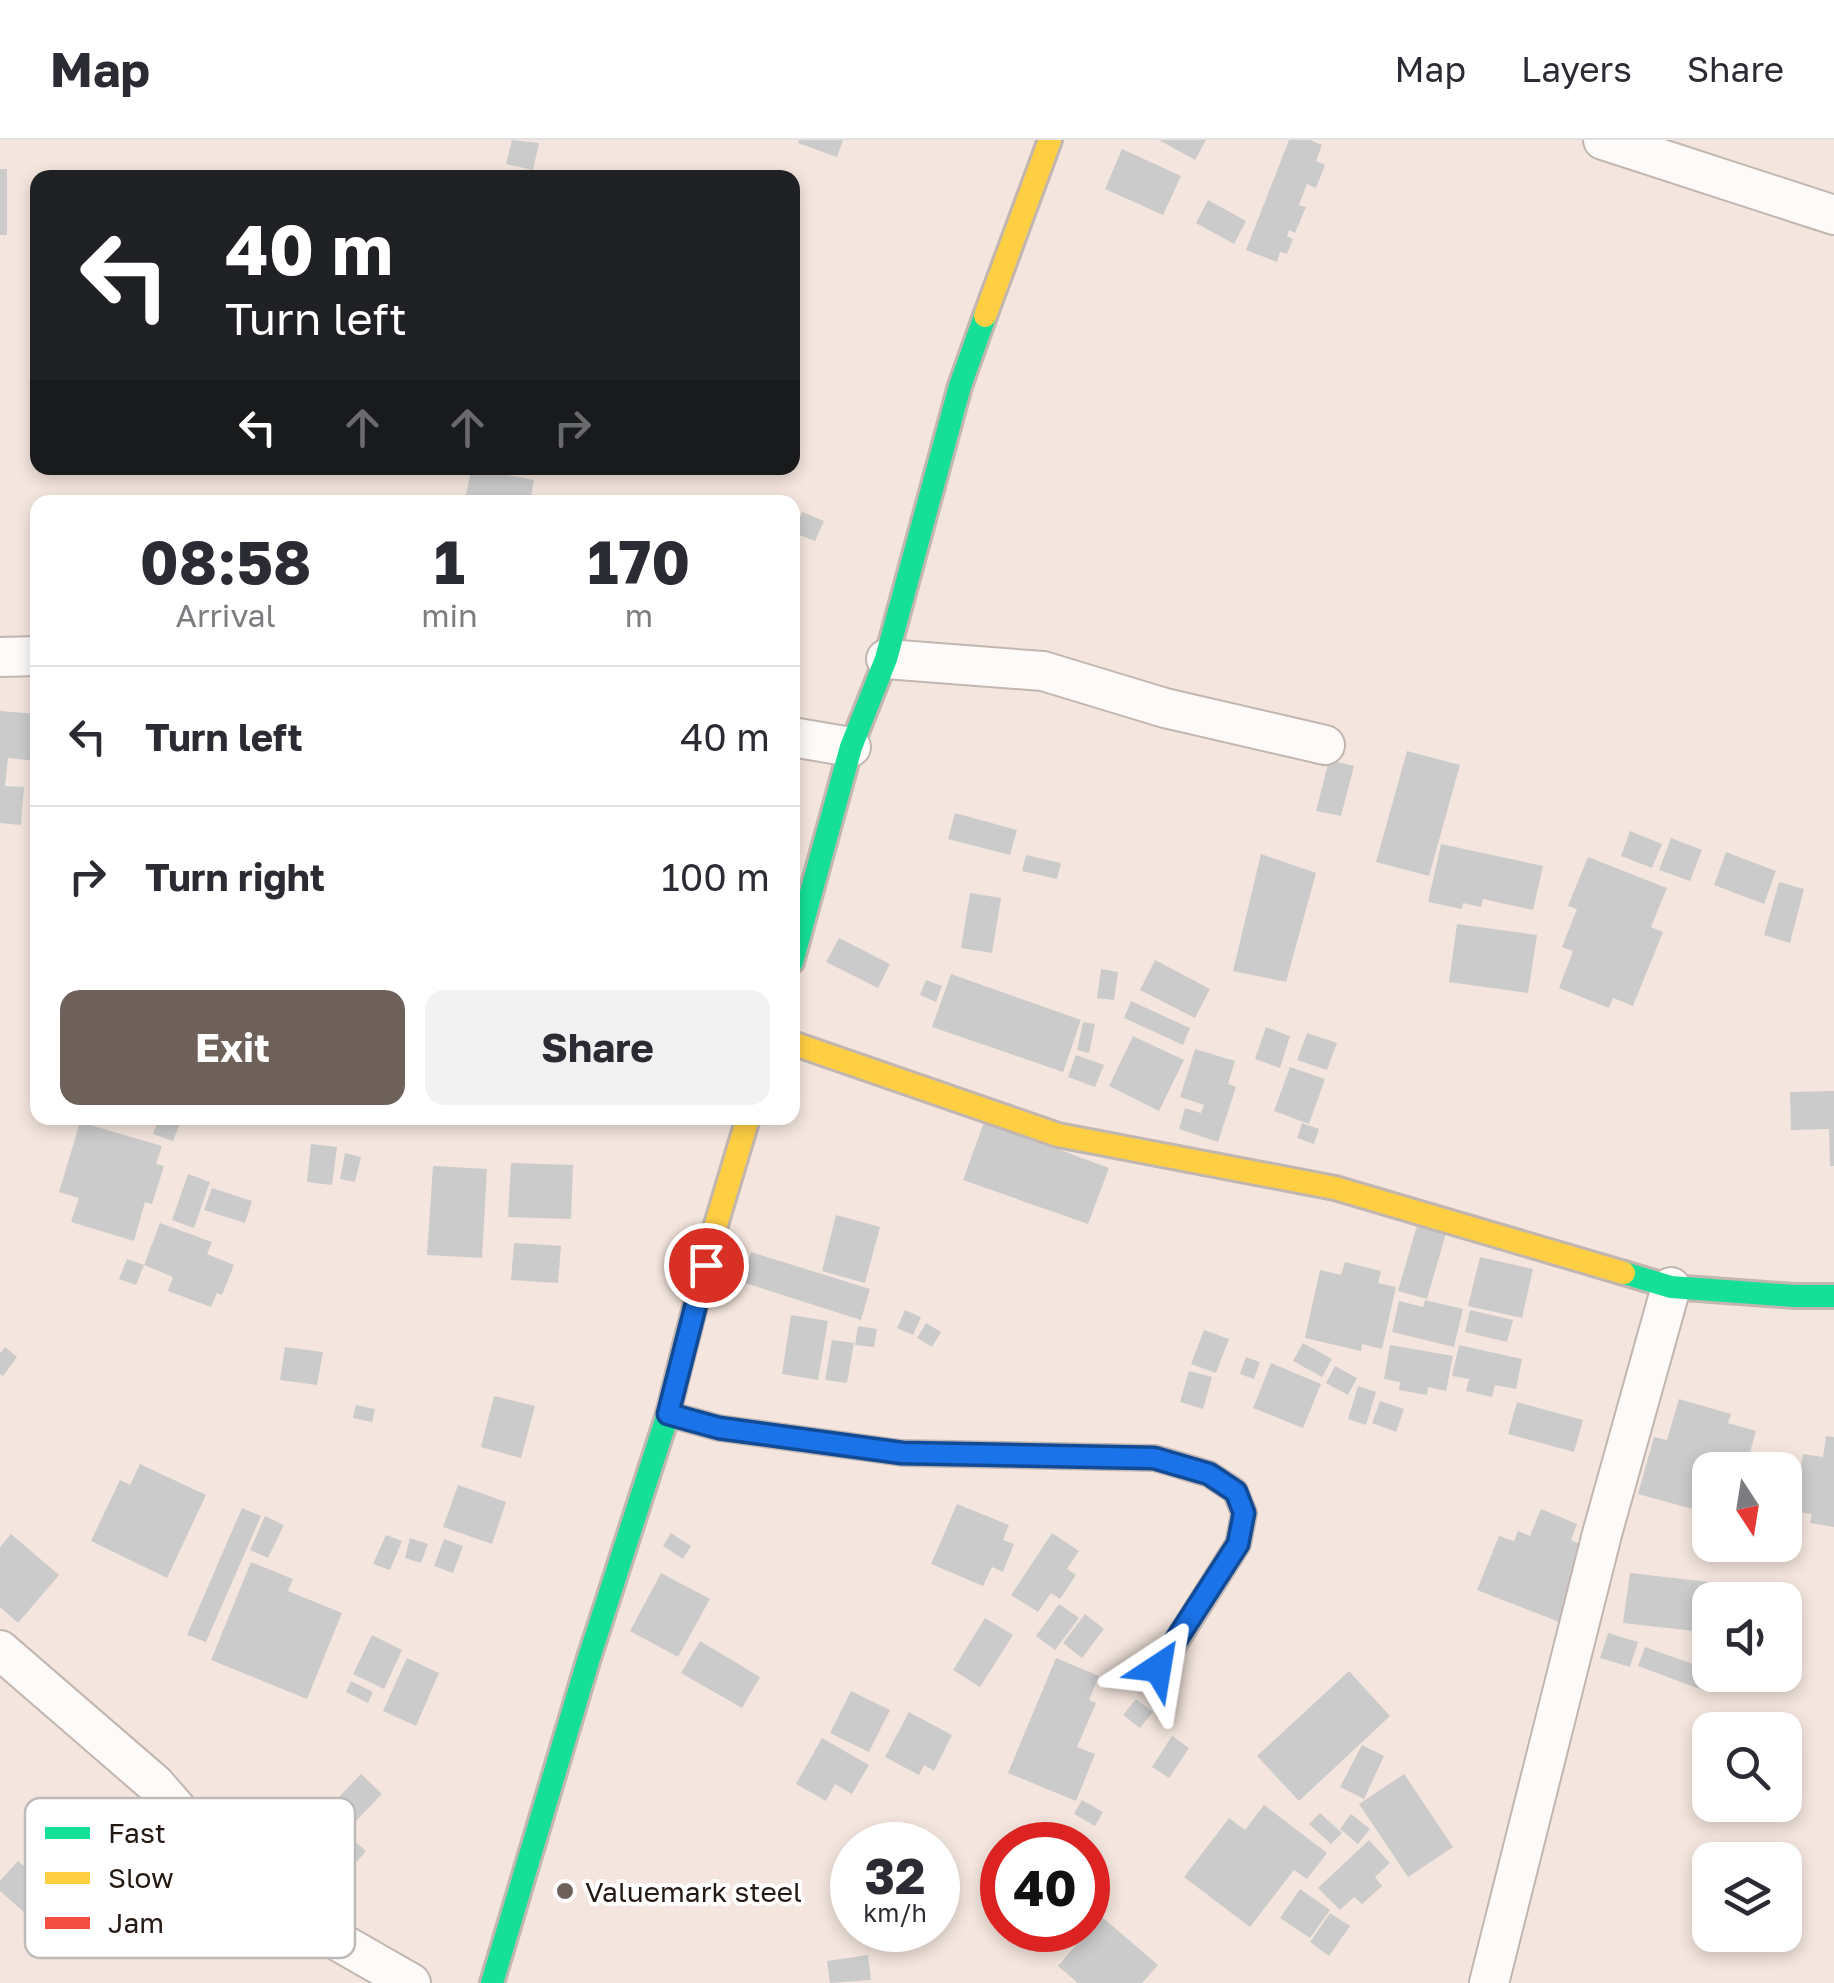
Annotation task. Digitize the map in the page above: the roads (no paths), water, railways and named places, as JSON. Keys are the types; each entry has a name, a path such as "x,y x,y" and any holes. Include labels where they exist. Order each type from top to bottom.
{"street":[{"path":"800,933 851,747 886,659 960,386 1050,140"},
{"path":"1604,140 1834,215"},
{"path":"0,657 30,656"},
{"path":"886,659 1042,671 1165,708 1325,746"},
{"path":"800,738 851,747"},
{"path":"800,1046 1058,1135 1335,1188 1671,1286 1834,1296"},
{"path":"492,1983 588,1661 668,1414 715,1228 746,1125"},
{"path":"1488,1983 1602,1534 1671,1286"},
{"path":"668,1414 719,1428 902,1453 1154,1458 1209,1474 1236,1492 1244,1513 1238,1544 1158,1668"},
{"path":"0,1650 167,1798"},
{"path":"355,1951 412,1983"}],"place":[{"name":"Valuemark steel","path":"565,1891"}]}
